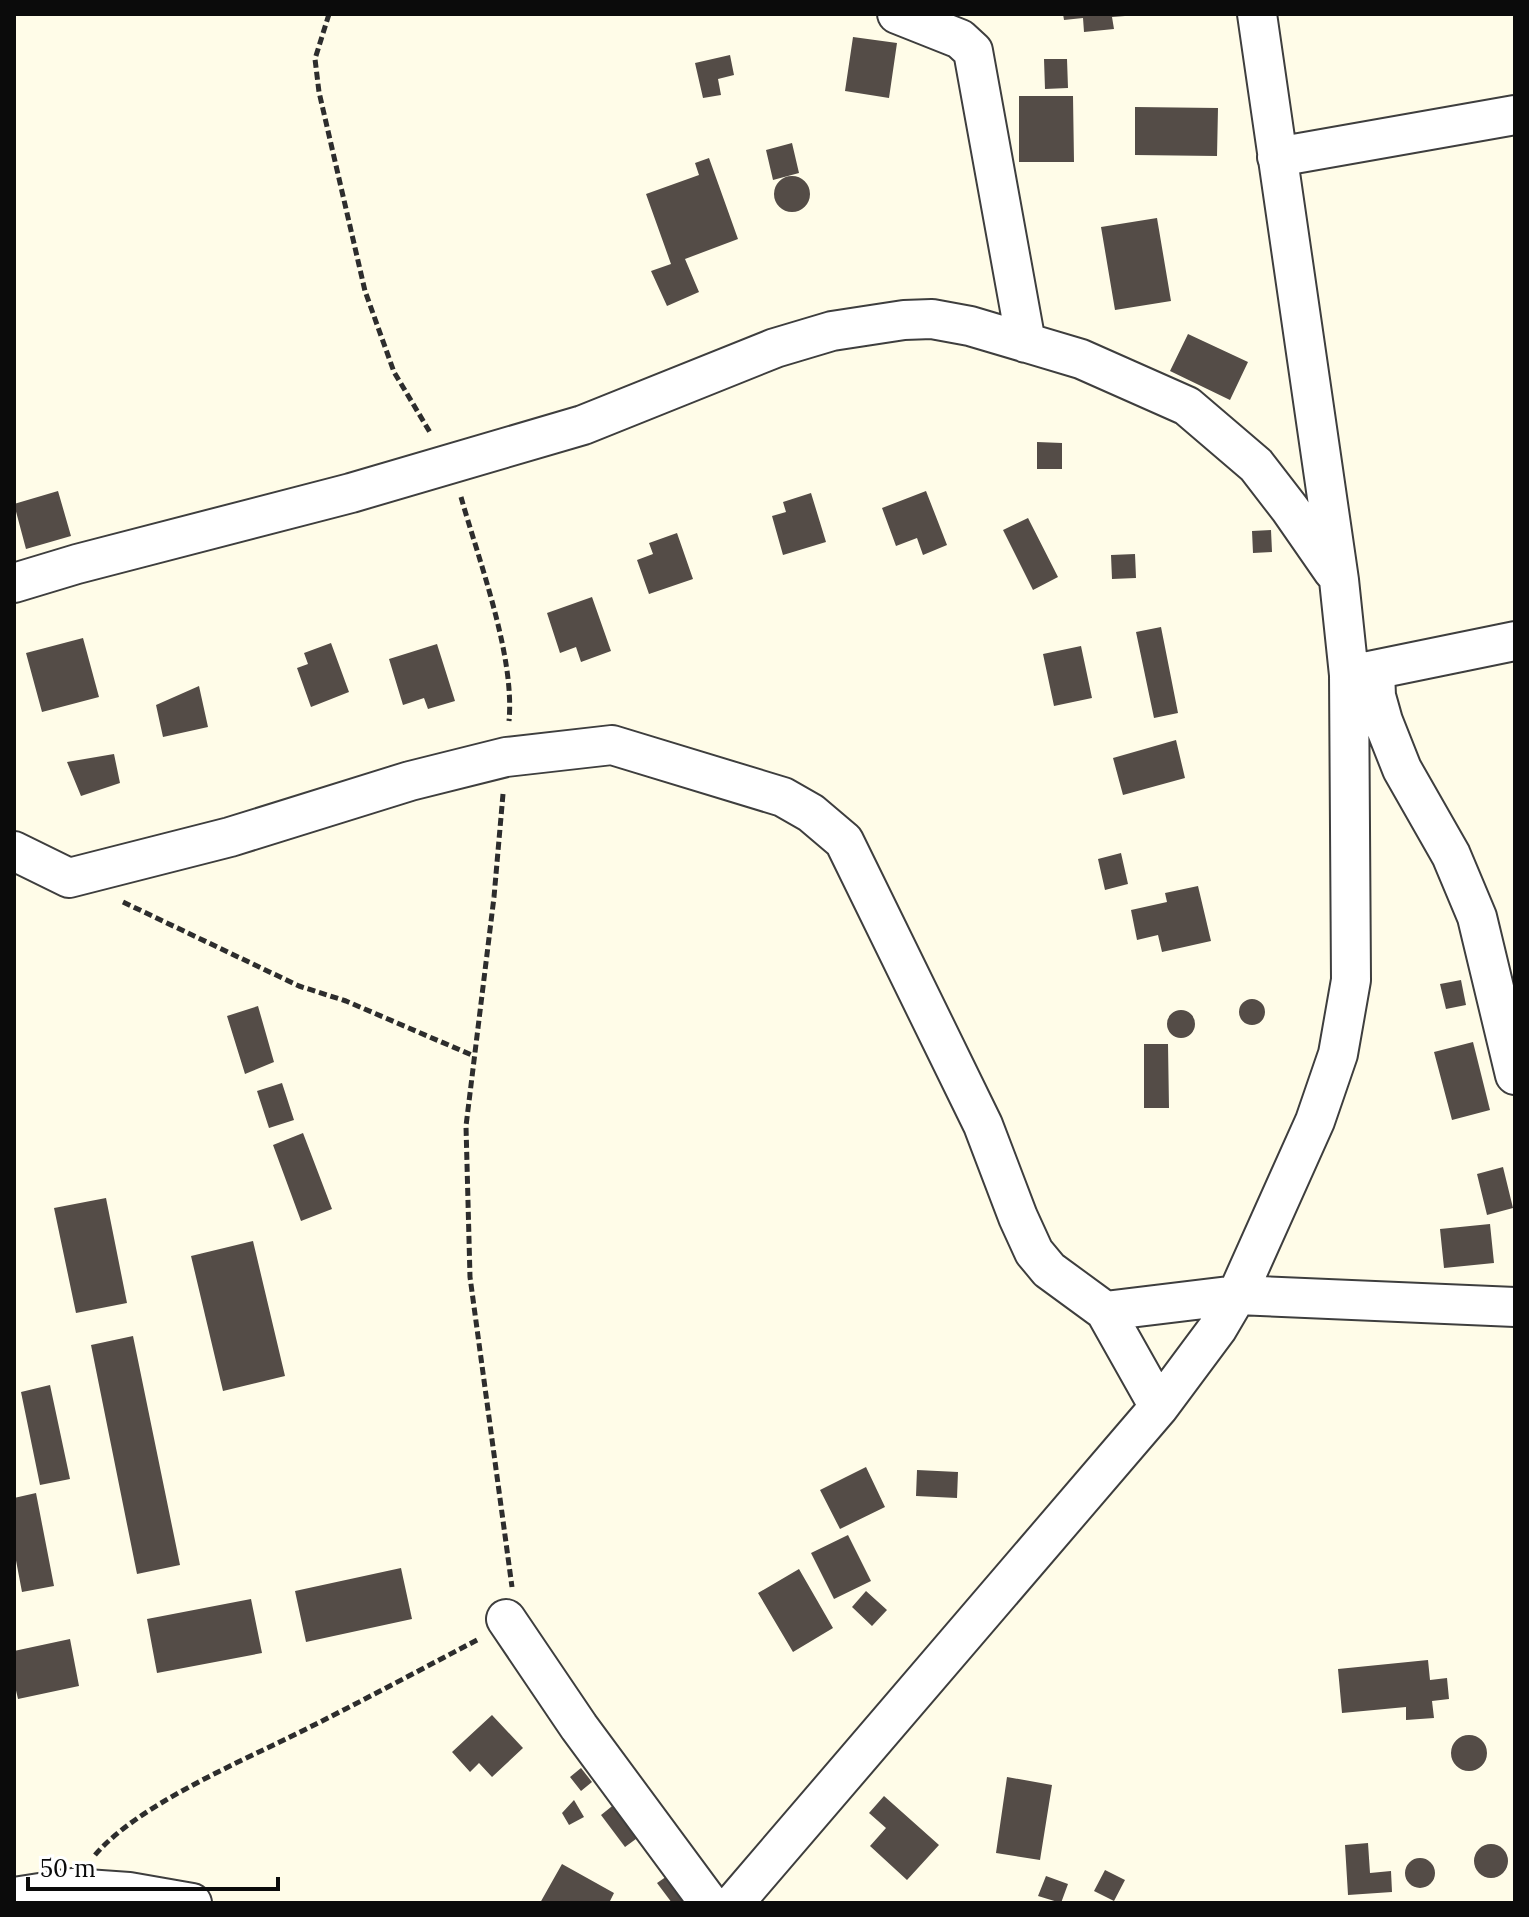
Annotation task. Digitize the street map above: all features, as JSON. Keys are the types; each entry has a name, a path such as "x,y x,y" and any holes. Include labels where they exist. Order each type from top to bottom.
{"street":[{"path":"897,14 951,35 973,51 1026,343"},
{"path":"734,1903 1159,1407 1217,1329 1237,1295 1315,1121 1338,1054 1351,980 1362,673 1339,580 1257,14"},
{"path":"1277,157 1515,115"},
{"path":"14,583 450,465 583,425 775,348 832,331 932,319 970,326 1081,359 1187,406 1256,465 1339,580"},
{"path":"1362,673 1515,641"},
{"path":"1362,673 1376,696 1402,769 1451,855 1477,917 1515,1075"},
{"path":"14,851 69,878 230,837 410,781 506,757 612,745 783,797 811,813 844,841 983,1125 1034,1252 1049,1270 1105,1311 1159,1407"},
{"path":"1105,1311 1237,1295 1515,1307"},
{"path":"506,1619 579,1727 709,1903"},
{"path":"14,1897 72,1888 129,1892 192,1903"}],"path":[{"path":"72,1888 98,1852 124,1826 204,1780 491,1632 506,1619 512,1591 470,1277 466,1126 494,897 511,704 503,644 450,465 394,372 365,291 319,92 315,59 329,14"},
{"path":"121,901 299,986 346,1001 474,1056"}],"building":[{"path":"1063,14 1125,16 1112,17 1114,29 1084,32 1083,18 1064,20"},
{"path":"853,37 897,43 889,98 845,91"},
{"path":"730,55 734,75 718,79 721,95 703,98 695,63"},
{"path":"1044,59 1067,59 1068,88 1045,89"},
{"path":"1019,96 1073,96 1074,162 1019,162"},
{"path":"1135,107 1218,108 1217,156 1135,155"},
{"path":"792,143 799,173 773,180 766,150"},
{"path":"709,158 738,239 685,259 699,292 667,306 651,271 671,264 646,194 699,175 695,163"},
{"path":"792,176 805,181 810,194 805,207 792,212 779,207 774,194 779,181"},
{"path":"1157,218 1171,301 1115,310 1101,227"},
{"path":"1188,334 1248,362 1230,400 1170,371"},
{"path":"1037,442 1062,443 1062,469 1037,469"},
{"path":"58,491 71,536 26,549 14,504"},
{"path":"926,491 947,545 923,555 917,538 896,546 882,508"},
{"path":"811,493 826,542 783,555 772,516 786,512 783,502"},
{"path":"1028,518 1058,577 1033,590 1003,530"},
{"path":"1271,530 1272,552 1253,553 1252,531"},
{"path":"677,533 693,579 649,594 637,560 653,554 649,543"},
{"path":"1135,554 1136,578 1112,579 1111,555"},
{"path":"592,597 611,651 581,662 576,647 560,653 547,613"},
{"path":"1161,627 1178,713 1154,718 1136,632"},
{"path":"83,638 99,697 42,712 26,653"},
{"path":"331,643 349,692 311,707 297,668 308,664 304,653"},
{"path":"437,644 455,701 428,709 424,698 403,705 389,659"},
{"path":"1081,646 1092,698 1054,706 1043,654"},
{"path":"199,686 208,727 163,737 156,705"},
{"path":"1176,740 1185,778 1123,795 1113,758"},
{"path":"114,754 120,783 81,796 67,762"},
{"path":"1121,853 1128,884 1105,890 1098,859"},
{"path":"1198,886 1211,941 1162,952 1158,935 1137,940 1131,910 1167,902 1165,893"},
{"path":"1461,980 1466,1005 1446,1009 1440,984"},
{"path":"1252,999 1261,1003 1265,1012 1261,1021 1252,1025 1243,1021 1239,1012 1243,1003"},
{"path":"258,1006 274,1062 245,1074 227,1016"},
{"path":"1181,1010 1191,1014 1195,1024 1191,1034 1181,1038 1171,1034 1167,1024 1171,1014"},
{"path":"1473,1042 1490,1110 1452,1120 1434,1052"},
{"path":"1144,1044 1168,1044 1169,1108 1144,1108"},
{"path":"282,1083 294,1120 269,1128 257,1091"},
{"path":"303,1133 332,1209 301,1221 273,1145"},
{"path":"1503,1167 1513,1208 1487,1215 1477,1174"},
{"path":"106,1198 127,1303 76,1313 54,1208"},
{"path":"1490,1224 1494,1263 1444,1268 1440,1229"},
{"path":"253,1241 285,1376 223,1391 191,1256"},
{"path":"133,1336 180,1565 137,1574 91,1345"},
{"path":"50,1385 70,1479 40,1485 21,1392"},
{"path":"866,1467 885,1507 840,1529 820,1490"},
{"path":"917,1470 958,1472 957,1498 916,1496"},
{"path":"36,1493 54,1586 22,1592 14,1550 14,1498"},
{"path":"848,1535 871,1581 834,1599 811,1553"},
{"path":"401,1568 412,1619 306,1642 295,1591"},
{"path":"799,1569 833,1628 793,1652 758,1593"},
{"path":"866,1591 887,1610 872,1626 852,1607"},
{"path":"251,1599 262,1653 157,1673 147,1619"},
{"path":"70,1639 79,1686 18,1699 14,1682 14,1651"},
{"path":"1428,1660 1430,1680 1447,1678 1449,1699 1432,1701 1434,1718 1406,1720 1406,1707 1342,1713 1338,1669"},
{"path":"492,1715 523,1748 492,1777 479,1763 470,1772 452,1752"},
{"path":"1469,1735 1482,1740 1487,1753 1482,1766 1469,1771 1456,1766 1451,1753 1456,1740"},
{"path":"581,1768 592,1782 581,1791 570,1777"},
{"path":"1007,1777 1052,1785 1040,1860 996,1853"},
{"path":"884,1796 939,1845 907,1880 870,1846 886,1828 869,1813"},
{"path":"574,1800 584,1817 569,1825 562,1813"},
{"path":"616,1803 640,1836 625,1847 601,1815"},
{"path":"1368,1843 1370,1873 1391,1871 1392,1892 1348,1895 1345,1845"},
{"path":"1491,1844 1503,1849 1508,1861 1503,1873 1491,1878 1479,1873 1474,1861 1479,1849"},
{"path":"1420,1858 1426,1859 1434,1867 1434,1879 1426,1887 1420,1888 1414,1887 1406,1879 1405,1873 1406,1867 1414,1859"},
{"path":"562,1864 614,1893 609,1903 540,1903"},
{"path":"1105,1870 1125,1880 1114,1901 1094,1891"},
{"path":"673,1872 688,1903 672,1903 657,1883"},
{"path":"1046,1876 1068,1884 1061,1903 1038,1896"}]}
